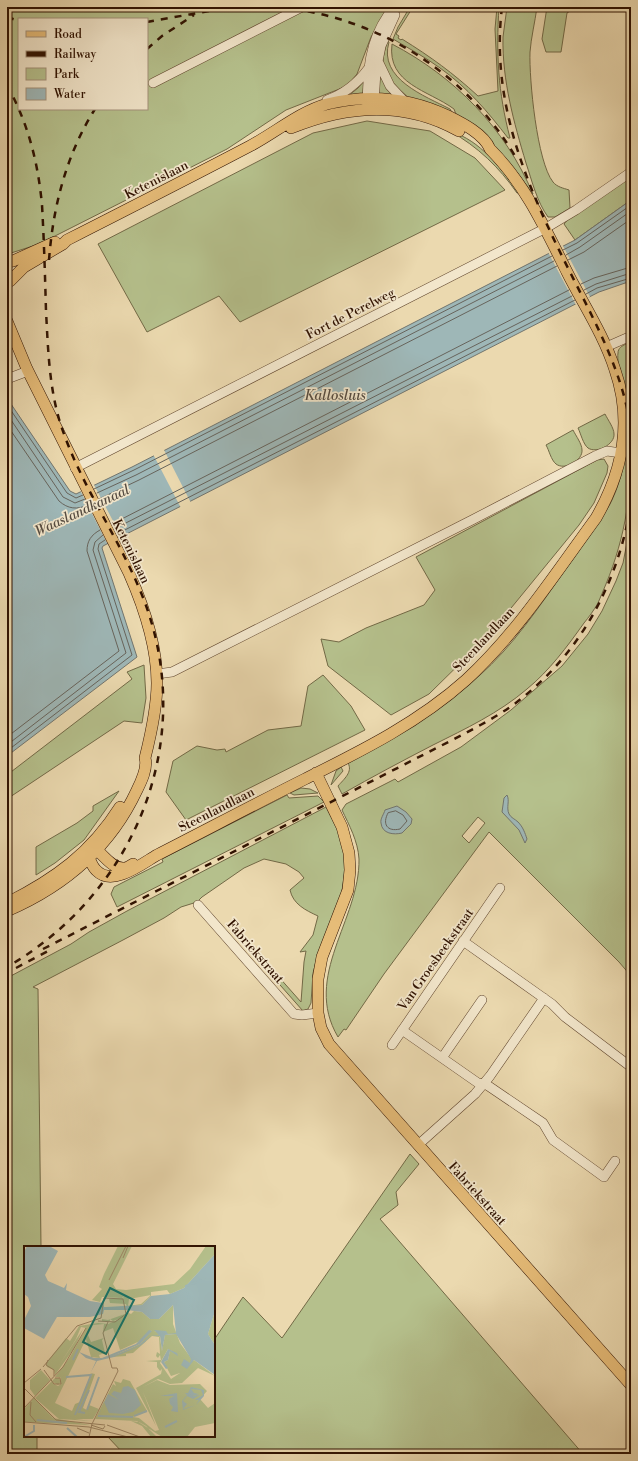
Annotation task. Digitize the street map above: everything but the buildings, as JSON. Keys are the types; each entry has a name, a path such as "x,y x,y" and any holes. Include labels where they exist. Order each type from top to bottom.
{"main road":[{"name":"Ketenislaan","path":"7,281 10,281 24,267 63,244 67,240 258,142 303,114 326,105 405,102 428,108 461,123 480,136 488,144 490,149"},
{"name":"Ketenislaan","path":"258,142 324,116 370,104"},
{"path":"370,104 405,111 450,125 486,149 490,149 515,177 546,228"},
{"name":"Steenlandlaan","path":"91,851 98,872 116,876 126,874 157,855 385,738 418,717 454,690 482,665 521,620 596,518 615,479 621,453 624,429 623,404 618,380 606,347 546,228"},
{"name":"Ketenislaan","path":"7,262 14,261 60,239 67,240"},
{"name":"Ketenislaan","path":"7,321 27,370 129,573 145,612 157,674 156,707 145,758 146,763 140,783 130,804 116,826 91,851"},
{"name":"Ketenislaan","path":"7,340 27,370"},
{"name":"Fabriekstraat","path":"316,774 342,827 349,853 350,870 348,890 322,957 318,979 318,1013 321,1028 329,1044 631,1385"},
{"path":"7,904 55,876 91,851"},
{"path":"7,911 35,898 59,883 91,851"},
{"name":"Steenlandlaan","path":"91,851 112,864 124,868 157,855"}],"street":[{"path":"153,83 302,7"},
{"name":"Ketenislaan","path":"370,104 381,46 395,16 397,8"},
{"name":"Ketenislaan","path":"370,104 368,69 373,49 381,28 389,14 397,8"},
{"path":"378,60 390,86 405,102"},
{"name":"Ketenislaan","path":"303,114 307,108 312,105 338,96 346,91 358,82 368,69"},
{"name":"Fort de Perelweg","path":"76,468 546,228 576,210 631,172"},
{"path":"606,347 631,336"},
{"path":"7,379 27,370"},
{"path":"157,674 168,673 178,669 472,520 594,456 607,451 621,453"},
{"name":"Van Groesbeekstraat","path":"392,1045 500,888"},
{"name":"Fabriekstraat","path":"198,905 294,1014 302,1015 318,1013"},
{"path":"463,941 544,998 574,1024 631,1067"},
{"path":"418,1145 475,1094 490,1076 544,998"},
{"path":"442,1058 482,1000"},
{"path":"402,1030 478,1083 487,1085 543,1123 553,1140 604,1177 616,1161"}],"green space":[{"path":"7,7 391,7 382,18 371,37 357,74 347,86 286,110 227,149 36,245 8,254"},
{"path":"410,7 413,7 396,34 399,36 398,38 401,40 402,39 432,59 478,96 498,91 495,29 497,7 499,7 498,57 500,89 510,138 508,138 485,109 450,75 393,39 398,27"},
{"path":"507,7 537,7 530,52 530,65 538,139 547,172 553,182 558,186 569,190 570,208 555,217 548,217 538,198 513,117 504,69 503,53 503,37"},
{"path":"547,7 576,7 567,13 561,52 546,52 542,39"},
{"path":"387,41 389,42 387,55 390,66 397,76 417,92 450,109 453,114 409,98 393,84 383,64"},
{"path":"392,44 437,72 476,107 493,126 508,147 533,194 516,171 457,117 454,109 422,91 403,77 396,68 392,57"},
{"path":"380,72 396,97 379,95"},
{"path":"364,81 363,94 348,96 358,88"},
{"path":"367,121 430,131 475,158 505,190 240,322 219,296 147,332 98,244 313,133"},
{"path":"450,131 471,141 489,156 519,193 517,193 487,158 470,144"},
{"path":"631,172 631,200 575,240 564,224 576,210"},
{"path":"626,344 631,344 631,413 620,373 618,358 619,350"},
{"path":"605,414 613,429 614,438 605,447 592,450 586,446 578,428"},
{"path":"573,430 581,445 582,454 577,461 568,465 560,466 553,460 546,445"},
{"path":"628,435 630,472 627,511 613,566 598,603 564,650 535,682 505,706 469,727 398,763 342,794 338,786 349,772 348,763 400,734 433,713 479,676 503,652 525,626 605,513 621,476"},
{"path":"604,459 608,466 607,473 594,503 579,525 489,635 429,694 391,715 328,666 321,639 339,642 366,628 424,605 435,590 416,557 597,460"},
{"path":"631,522 631,976 619,962 489,832 384,974 346,1030 344,1029 338,1037 329,1014 326,992 329,970 335,948 351,904 357,882 359,859 355,840 342,810 346,804 395,779 398,782 461,747 511,710 562,666 588,634 602,611 623,563","holes":["478,817 485,823 469,843 462,836"]},
{"path":"144,665 146,698 142,723 124,721 7,799 7,775 132,679 127,672"},
{"path":"323,675 351,706 365,730 186,820 166,792 173,761 197,746 217,750 225,749 226,752 268,730 301,726 308,686"},
{"path":"341,767 343,771 331,785 336,771"},
{"path":"301,788 310,789 318,793 294,795 290,793"},
{"path":"119,791 84,840 55,863 36,875 36,847 77,823 93,811 93,806"},
{"path":"287,795 289,798 318,796 324,802 117,907 111,894 114,887 163,862 162,859"},
{"path":"326,807 341,837 345,854 345,871 341,897 319,951 313,973 311,1003 308,1009 303,1011 258,960 262,958 301,1002 306,951 300,952 313,935 318,916 300,906 292,895 290,890 304,878 299,872 286,864 264,859 244,868 197,902 181,907 164,918 33,987 38,989 41,1246 24,1246 24,1437 37,1437 37,1454 7,1454 7,978 71,944 89,932"},
{"path":"410,1154 419,1164 396,1192 398,1205 380,1219 583,1454 124,1454 108,1437 215,1437 215,1339 243,1297 282,1338"}],"water":[{"path":"631,200 631,281 599,292 103,546 102,548 137,657 7,756 7,405 11,404 70,491 76,494 132,467 575,240"},
{"path":"507,795 509,814 523,828 527,839 525,843 519,830 502,812 504,798"},
{"path":"397,806 406,812 412,819 411,824 402,833 395,834 386,832 382,827 381,821 385,810"}],"pier":[{"path":"562,244 590,297 576,305 548,252"},
{"path":"163,448 191,503 181,508 153,454"},
{"path":"93,483 121,536 107,543 80,490"}],"railway":[{"path":"148,22 220,9 248,7"},
{"path":"252,7 299,10 338,19 369,30 398,44 426,61 452,81 476,104 497,129 515,156"},
{"path":"502,7 500,43 502,78 516,146 541,212 608,351 622,390 631,431"},
{"path":"148,48 162,36 194,15"},
{"path":"7,17 18,21"},
{"path":"7,85 18,108"},
{"path":"7,967 52,935 91,897 122,854 145,806 159,755 163,702 158,649 142,595 122,551 87,487 67,442 59,419 53,393 48,352 43,218 38,173 31,143 19,110"},
{"path":"49,260 54,221 63,182 76,145 94,110"},
{"path":"43,949 464,734 498,715 517,702 540,683 560,662 578,639 593,614 617,561 631,504"},
{"path":"16,968 50,950"}],"water label":[{"name":"Kallosluis","path":"335,395"},
{"name":"Waaslandkanaal","path":"82,510"}]}
